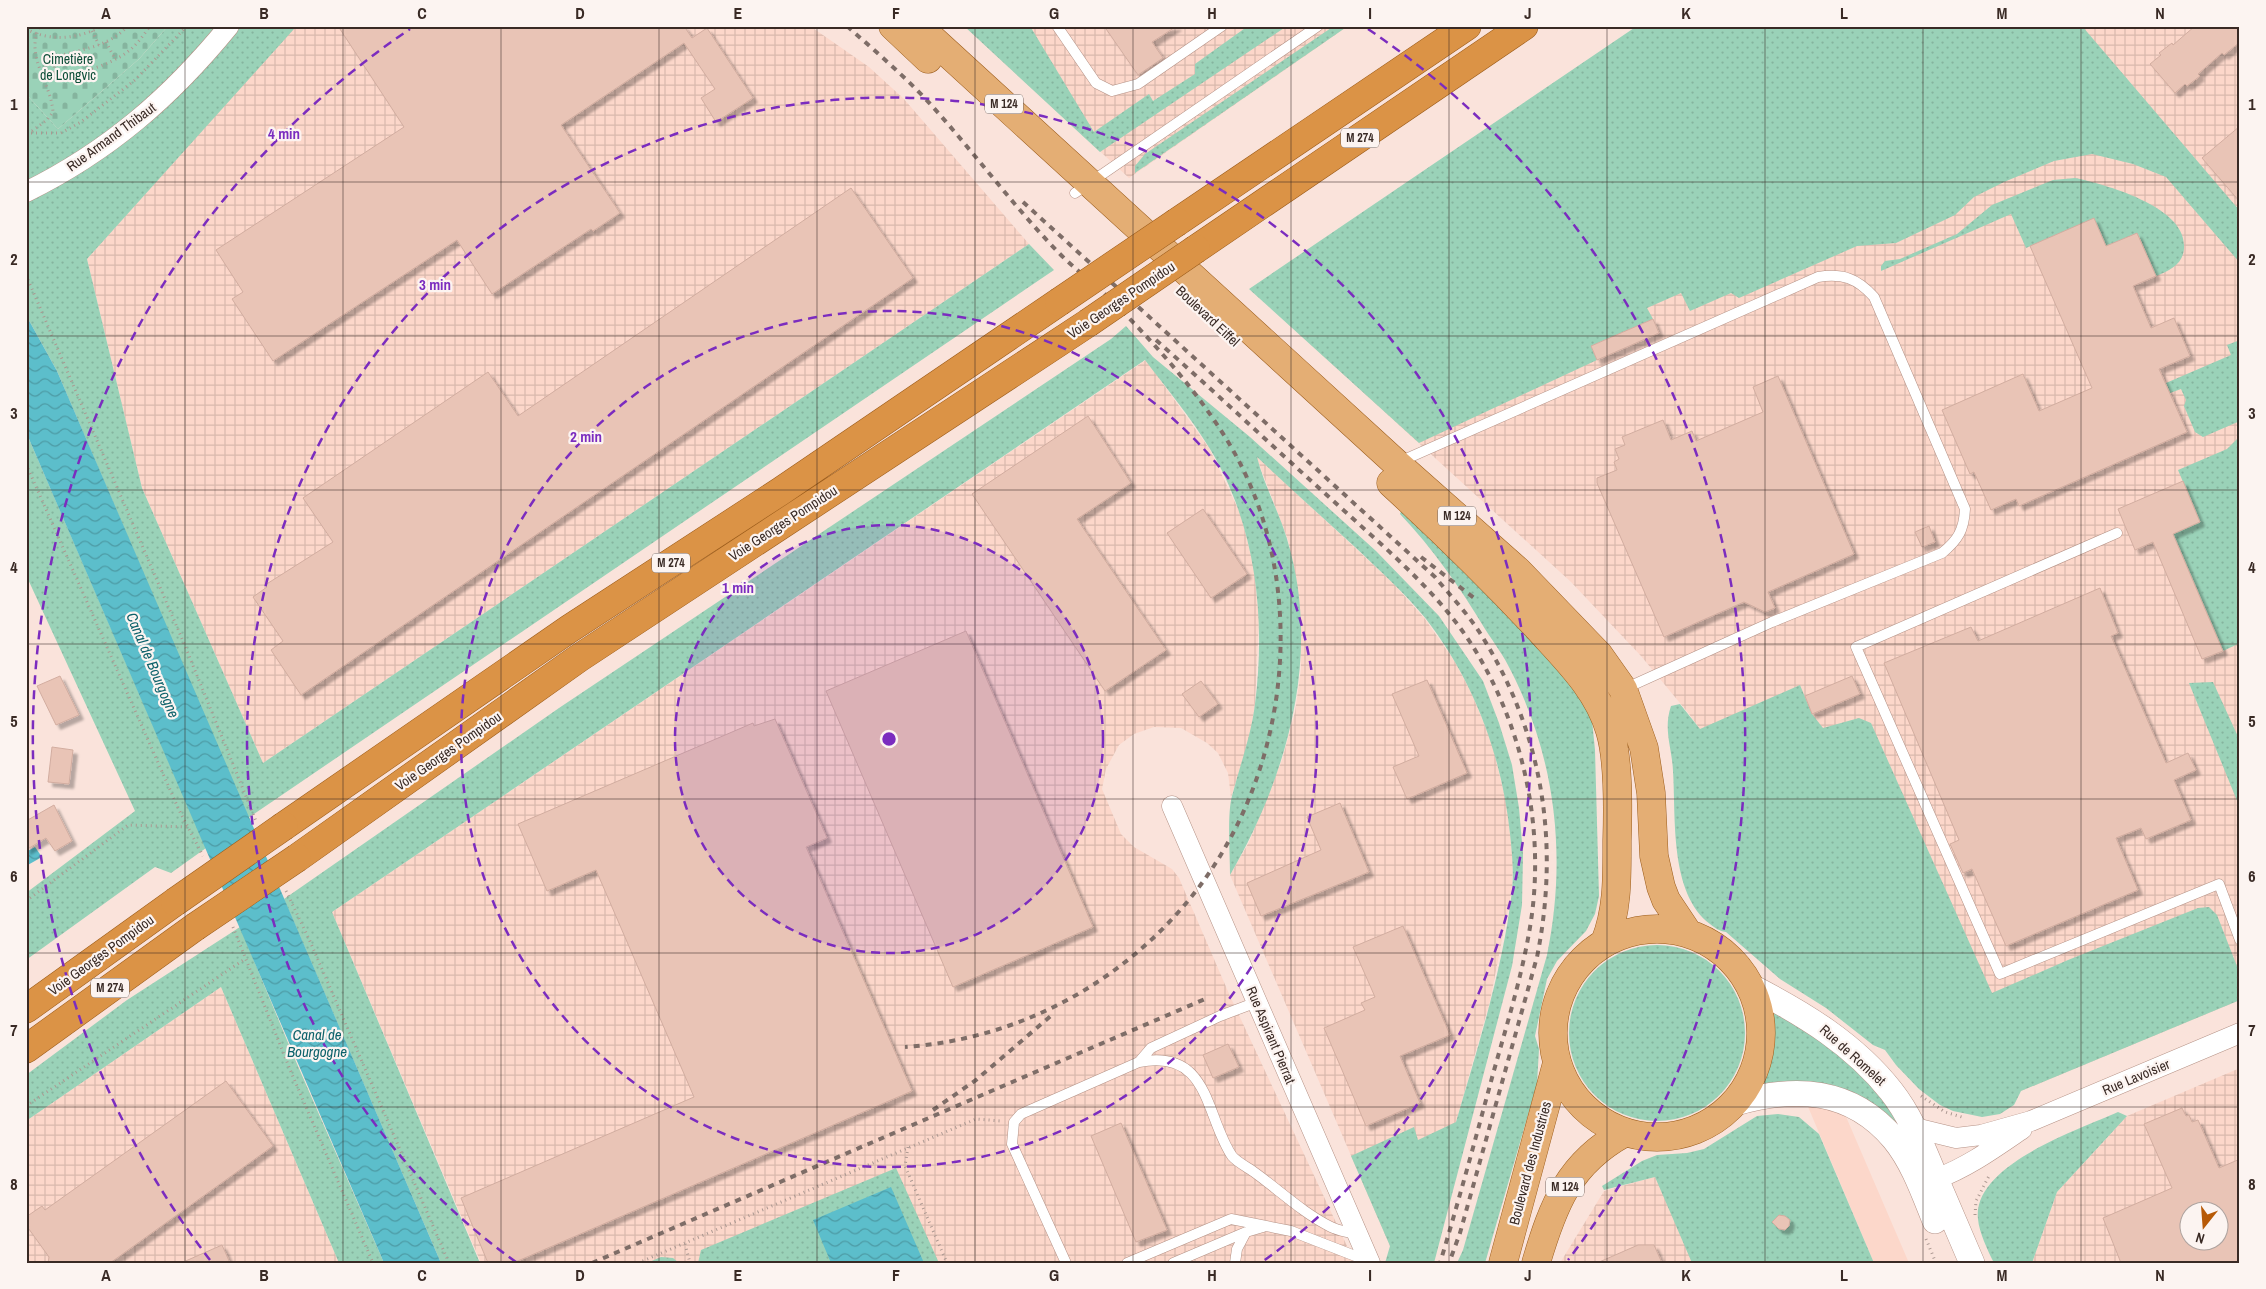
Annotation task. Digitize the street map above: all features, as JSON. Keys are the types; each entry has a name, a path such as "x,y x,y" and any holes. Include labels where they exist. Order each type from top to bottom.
{"highway":[{"name":"Voie Georges Pompidou","path":"26,1009 175,902 272,828 781,491 1467,26"},
{"name":"Voie Georges Pompidou","path":"26,1049 195,927 297,858 579,658 1088,322 1524,26"}],"main road":[{"name":"Boulevard Eiffel","path":"892,26 1082,188"},
{"name":"Boulevard Eiffel","path":"918,26 1082,188 1457,544 1606,696"},
{"name":"M 124","path":"1082,188 1518,571 1600,655 1616,782 1616,903 1612,925 1605,942"},
{"name":"M 124","path":"1606,696 1644,748 1651,794 1654,856 1660,886 1666,900 1688,933"},
{"path":"1646,929 1667,929 1688,933 1714,945 1736,964 1752,988 1761,1017 1761,1048 1753,1077 1736,1103 1718,1119 1696,1131 1673,1137 1624,1133 1595,1117 1571,1093 1557,1063 1552,1028 1560,994 1578,964 1605,942 1625,934 1646,929"},
{"name":"Boulevard des Industries","path":"1503,1263 1557,1063"},
{"name":"M 124","path":"1536,1263 1548,1222 1570,1179 1591,1155 1607,1142 1624,1133"}],"street":[{"name":"Rue Armand Thibaut","path":"26,192 80,162 135,123 180,84 229,26"},
{"name":"Rue Aspirant Pierrat","path":"1172,806 1369,1262"},
{"name":"Rue de Romelet","path":"1752,988 1810,1018 1837,1038 1876,1073 1892,1091 1911,1166 1954,1263"},
{"name":"Rue Lavoisier","path":"1904,1134 1956,1138 1981,1135 2031,1122 2240,1033"},
{"name":"Rue de Romelet","path":"1736,1103 1780,1093 1820,1094 1904,1134 1936,1179 1972,1263"},
{"name":"Rue Lavoisier","path":"1936,1179 1978,1160 2031,1122"}],"lane":[{"path":"1057,26 1096,83 1112,91 1138,84 1222,26"},
{"path":"1082,188 1318,26"},
{"path":"1396,463 1818,277 1834,275 1850,277 1863,285 1874,296 1965,509 1964,526 1956,542 1942,553 1772,622 1606,696"},
{"path":"2117,533 1856,647 2000,974 2220,884 2240,940"},
{"path":"1139,1062 1151,1048 1220,1016 1257,1002"},
{"path":"1066,1263 1012,1144 1014,1122 1021,1114 1139,1062 1148,1060 1171,1062 1190,1072 1200,1082 1233,1157 1332,1228 1358,1235"},
{"path":"1127,1263 1231,1219 1291,1231 1369,1262"},
{"path":"1173,1263 1246,1232 1267,1226"},
{"path":"1235,1263 1237,1249 1246,1232"}],"path":[{"path":"26,133 47,120 53,112 35,54 36,34 40,26"},
{"path":"26,29 36,34 67,37 92,31 102,26"},
{"path":"128,26 106,42 75,53 55,57 54,73 84,70 115,59 136,44 150,26"},
{"path":"31,131 61,133 81,122 135,80 187,26"},
{"path":"92,31 98,45"},
{"path":"106,42 115,59"},
{"path":"26,275 183,641 272,828"},
{"path":"26,901 128,825 188,827"},
{"path":"282,882 310,939 449,1263"},
{"path":"26,1106 245,958"},
{"path":"638,1263 908,1146 976,1119 1014,1122"},
{"path":"908,1146 905,1166 946,1263"},
{"path":"685,1244 690,1263"}],"shaded area":[{"path":"290,26 810,26 869,67 904,99 1029,244 263,763 142,488 87,259 293,29"},
{"path":"964,26 1348,26 1129,178"},
{"path":"1670,26 2240,26 2240,1000 2009,1096 1754,804 1689,714 1641,656 1571,582 1286,322 1617,95"},
{"path":"1146,360 1209,448 1241,515 1254,568 1259,619 1255,703 1250,739 1231,797 1228,773 1218,753 1207,743 1181,728 1154,727 1134,734 1119,745 1106,769 1102,789 1121,834 1134,847 1172,869 1179,878 1230,996 1355,1263 481,1263 332,912"},
{"path":"1256,456 1393,583 1425,619 1455,662 1471,692 1492,743 1507,806 1513,861 1512,889 1490,1001 1456,1122 1390,1246 1230,875 1249,842 1282,760 1295,712 1301,669 1297,584 1288,540"},
{"path":"221,987 339,1263 26,1263 26,1121"},
{"path":"1767,1023 1810,1033 1909,1263 1874,1263 1779,1038"},
{"path":"2240,1068 2240,1263 2032,1263 2057,1192 2127,1116"},
{"path":"1654,1177 1874,1263 1560,1263 1604,1191"}],"green space":[{"name":"Cimetière de Longvic","path":"26,26 168,26 139,59 58,129 26,94"},
{"path":"168,26 290,26 294,29 87,259 142,488 263,763 1029,244 1054,270 248,818 57,371 26,315 26,94 58,129 139,59"},
{"path":"964,26 1030,26 1094,132 1149,94 1153,101 1195,74 1195,64 1248,26 1287,26 1100,152"},
{"path":"1334,26 1348,26 1135,173 1135,166 1145,154"},
{"path":"1637,26 2082,26 2240,211 2240,263 2166,177 2133,164 2092,154 2054,161 1974,197 1955,215 1896,243 1857,246 1739,298 1731,293 1690,311 1681,293 1647,308 1653,319 1591,346 1597,360 1419,443 1249,289"},
{"path":"2075,178 2140,199 2157,208 2171,219 2181,231 2184,245 2180,261 2172,268 2156,276 2138,234 2106,246 2094,219 2026,248 2011,214 1881,271 1881,266 1885,261 1900,259 1957,234 1992,205 2053,180"},
{"path":"1126,326 1153,357 1250,437 1376,551 1439,616 1483,681 1499,723 1512,765 1519,808 1523,854 1522,905 1512,966 1434,1263 1385,1263 1390,1246 1351,1156 1414,1127 1418,1140 1456,1122 1496,978 1503,949 1512,891 1510,834 1506,805 1493,748 1472,694 1443,643 1426,619 1410,600 1356,548 1257,457 1287,539 1297,582 1301,626 1300,669 1283,755 1251,837 1230,875 1230,804 1251,728 1258,671 1258,605 1254,572 1238,509 1226,478 1195,426 1145,360 332,912 480,1263 441,1263 284,899 559,708 1111,339"},
{"path":"2240,340 2240,421 2203,437 2195,432 2184,406 2186,400 2181,389 2170,393 2166,383 2231,355 2227,345"},
{"path":"26,432 206,848 171,873 155,867 26,960 26,893 135,811 26,575"},
{"path":"2240,436 2240,643 2223,651 2173,534 2200,522 2178,470 2227,449"},
{"path":"1402,509 1548,656 1591,710 1595,750 1599,896 1595,914 1586,931 1557,961 1547,979 1535,1036 1539,1049 1537,1084 1485,1263 1457,1263 1463,1250 1547,955 1553,919 1556,882 1553,810 1547,774 1538,739 1526,704 1508,665 1446,569 1400,514"},
{"path":"2213,682 2240,741 2240,808 2189,683"},
{"path":"1800,685 1812,714 1823,728 1859,718 1871,723 1992,993 2068,960 2198,908 2209,907 2217,915 2240,974 2240,1000 2021,1091 2014,1105 2000,1114 1982,1117 1953,1111 1940,1105 1919,1089 1896,1065 1885,1050 1873,1045 1826,1008 1780,979 1726,932 1710,924 1697,910 1687,893 1681,874 1675,831 1673,771 1668,731 1671,706 1680,704 1700,729"},
{"path":"240,927 294,1057 384,1263 339,1263 221,987 26,1121 26,1075 127,1000"},
{"path":"1657,945 1691,952 1713,965 1725,977 1738,999 1745,1033 1738,1067 1725,1089 1713,1101 1691,1114 1657,1121 1623,1114 1601,1101 1589,1089 1576,1067 1569,1033 1576,999 1589,977 1601,965 1623,952"},
{"path":"1772,1012 1811,1031 1877,1089 1910,1134 1873,1104 1842,1090 1816,1084 1790,1082 1763,1084 1770,1063 1774,1036"},
{"path":"2118,1112 2127,1116 2057,1192 2032,1263 1994,1263 1982,1235 1978,1219 1981,1200 1992,1182 2009,1166 2031,1152"},
{"path":"1778,1114 1799,1117 1819,1134 1874,1263 1692,1263 1655,1177 1604,1190 1602,1186 1642,1161 1657,1155 1687,1153 1704,1149 1757,1116"},
{"path":"896,1168 939,1263 698,1263 701,1250"},
{"path":"661,1257 673,1258 679,1263 647,1263"}],"water":[{"name":"Canal de Bourgogne","path":"26,315 57,371 441,1263 384,1263 26,432"},
{"path":"35,847 42,857 26,866 26,852"},
{"path":"891,1187 924,1263 831,1263 813,1220"}],"building":[{"path":"338,26 684,26 692,38 707,28 753,98 716,122 701,98 715,89 684,43 561,125 620,213 593,231 591,229 492,294 457,240 273,361 232,299 243,292 216,250 404,127"},
{"path":"1104,26 1177,26 1152,42 1163,58 1138,75"},
{"path":"2195,26 2240,26 2240,42 2224,55 2222,53 2198,74 2200,76 2187,86 2185,84 2175,93 2150,64 2161,55 2159,53 2172,43 2173,45"},
{"path":"2240,126 2240,202 2202,158"},
{"path":"851,188 913,278 301,695 271,650 283,641 253,597 267,587 265,585 333,542 303,498 488,372 518,416"},
{"path":"2094,218 2106,246 2137,233 2156,276 2133,286 2151,328 2174,318 2190,356 2159,369 2187,432 2019,506 2016,499 1991,510 1974,472 1970,474 1942,410 2023,374 2039,411 2092,388 2030,246"},
{"path":"1653,319 1659,333 1597,360 1591,346"},
{"path":"1778,376 1854,554 1768,592 1775,608 1765,612 1744,602 1664,637 1597,483 1597,478 1617,470 1614,462 1619,459 1615,449 1625,445 1622,437 1663,420 1671,440 1692,431 1696,441 1763,412 1753,387"},
{"path":"1088,416 1131,483 1077,519 1166,650 1105,691 972,494"},
{"path":"2183,481 2200,522 2173,534 2223,651 2202,659 2153,542 2135,550 2118,509"},
{"path":"1203,509 1247,574 1211,598 1167,533"},
{"path":"1929,526 1935,542 1922,547 1915,532"},
{"path":"2100,588 2118,633 2111,636 2166,763 2188,753 2196,770 2174,780 2191,820 2146,839 2141,828 2116,838 2138,890 2006,946 1972,869 1963,873 1950,844 1959,840 1884,663 1971,627 1978,641"},
{"path":"966,631 1093,927 953,987 826,691"},
{"path":"60,676 79,715 56,725 37,686"},
{"path":"1852,676 1860,694 1812,714 1805,696"},
{"path":"1427,680 1467,773 1407,799 1393,767 1419,756 1392,694"},
{"path":"1201,681 1218,704 1199,717 1182,694"},
{"path":"775,719 827,838 806,847 912,1091 513,1263 488,1263 461,1198 694,1097 596,870 547,891 518,824 753,723 754,726"},
{"path":"52,747 73,750 69,784 48,782"},
{"path":"1340,803 1369,872 1261,916 1247,883 1321,850 1307,817"},
{"path":"54,805 72,841 55,851 46,838 26,850 26,821"},
{"path":"1403,926 1450,1035 1400,1056 1420,1103 1366,1126 1324,1028 1365,1010 1361,1003 1375,997 1353,947"},
{"path":"1228,1044 1239,1067 1213,1078 1203,1055"},
{"path":"226,1081 273,1146 110,1263 48,1263 49,1257 26,1225 26,1217 42,1206 45,1210"},
{"path":"2182,1108 2186,1116 2189,1115 2192,1122 2198,1120 2219,1168 2240,1159 2240,1263 2121,1263 2103,1218 2172,1188 2144,1124"},
{"path":"1121,1123 1167,1230 1136,1242 1091,1136"},
{"path":"1779,1215 1785,1216 1790,1220 1789,1226 1785,1230 1779,1229 1772,1222"},
{"path":"222,1245 230,1263 181,1263"},
{"path":"1638,1245 1654,1245 1662,1263 1597,1263"}],"railway":[{"path":"847,26 923,96 1043,236 1140,329 1187,383 1227,440 1254,494 1271,551 1280,610 1279,670 1271,729 1254,787 1229,841 1196,891 1168,924 1137,953 1103,978 1067,1000 1029,1018 989,1032 948,1042 905,1047"},
{"path":"1023,202 1435,577 1480,633 1519,709 1532,749 1541,789 1546,830 1547,872 1544,914 1537,957 1460,1233 1449,1263"},
{"path":"1156,340 1424,585 1472,645 1490,676 1505,709 1517,743 1526,778 1535,850 1535,885 1531,921 1524,960 1514,998 1440,1263"},
{"path":"1421,557 1478,601"},
{"path":"592,1263 1205,999"},
{"path":"933,1110 976,1080 1053,1014"}]}
